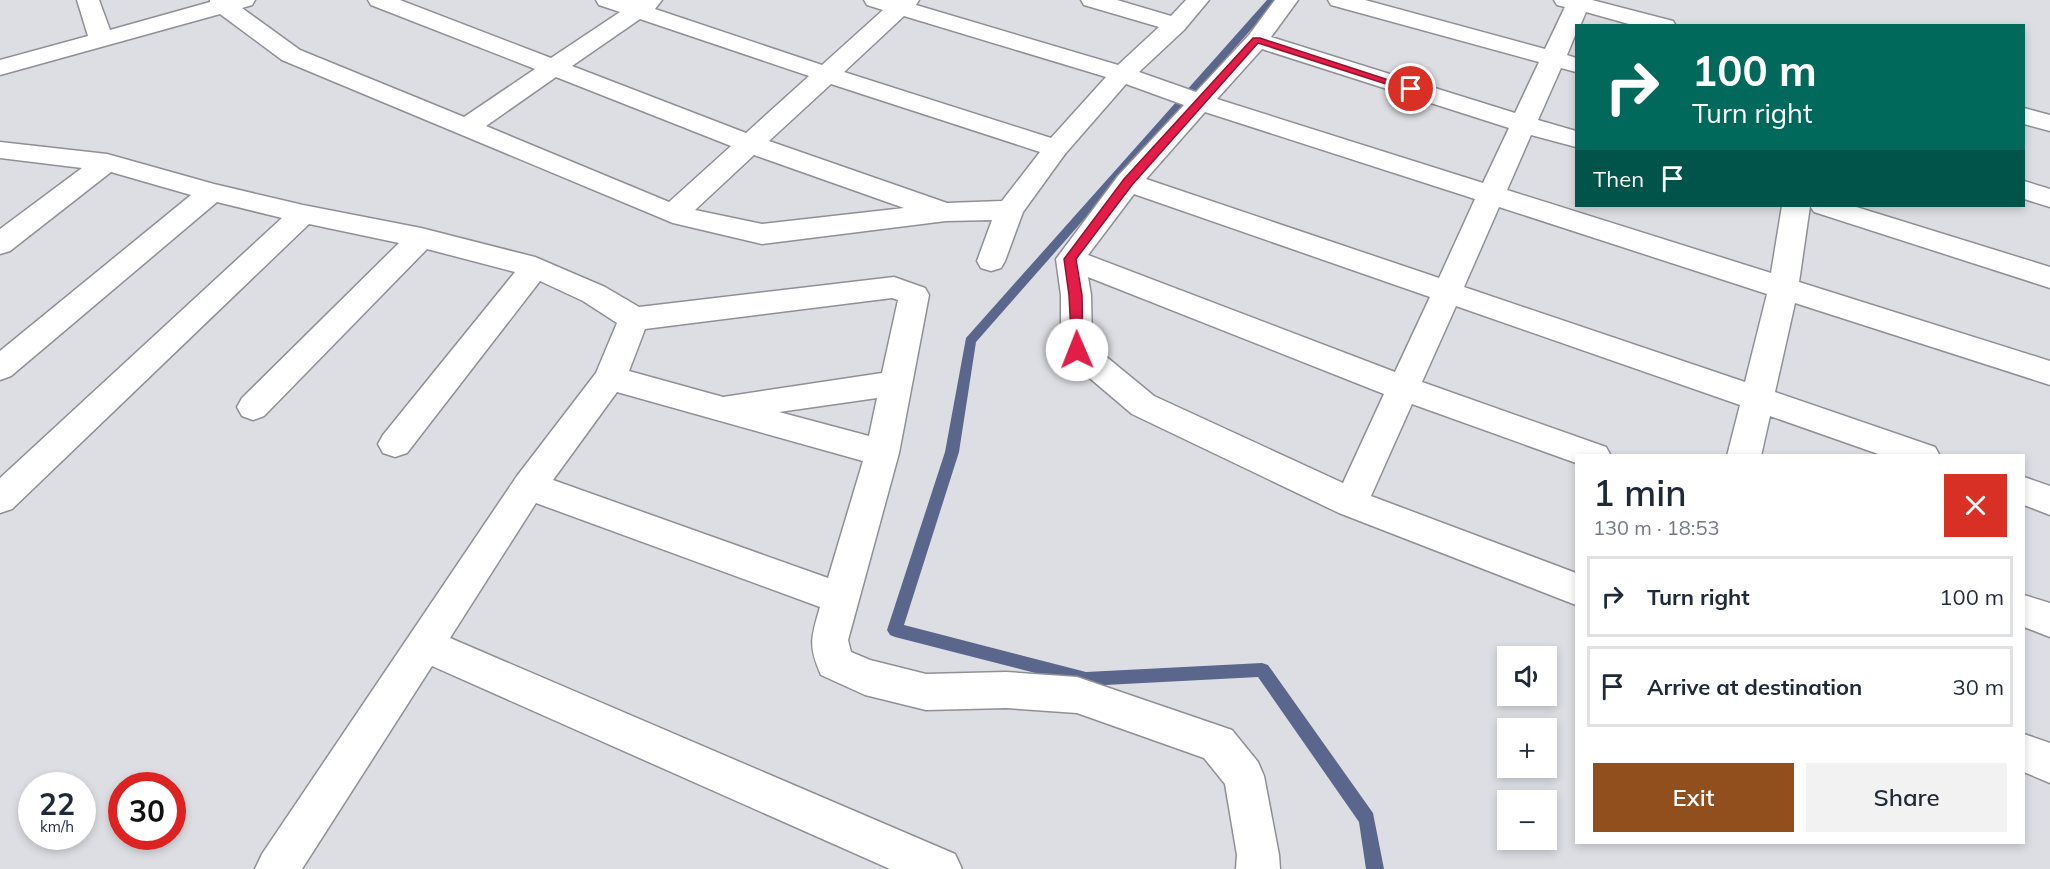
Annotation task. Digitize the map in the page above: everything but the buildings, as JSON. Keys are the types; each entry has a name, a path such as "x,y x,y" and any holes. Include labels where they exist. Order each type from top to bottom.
{"street":[{"path":"88,0 101,39"},
{"path":"379,0 750,144 946,212"},
{"path":"607,0 644,5 826,74 1056,148"},
{"path":"875,0 903,4 1489,195 2050,373"},
{"path":"1092,0 1176,25"},
{"path":"991,261 1010,210 1056,148 1128,77 1198,0"},
{"path":"1287,0 1257,40 1194,100 1070,259 1076,295 1077,350 1143,405 1351,503 1575,589"},
{"path":"1339,0 1565,61"},
{"path":"0,68 230,2 291,55 673,214 762,234 946,212 1010,210"},
{"path":"1351,503 1522,124 1565,61 1572,2 1657,24"},
{"path":"673,214 903,4"},
{"path":"466,128 644,5"},
{"path":"1257,40 1575,139"},
{"path":"2025,116 2050,123"},
{"path":"0,150 107,162 212,192 303,214 421,238 535,267 594,294 634,319 894,287 914,295 882,453 842,599 828,640 835,663 865,677 926,692 1006,690 1077,695 1218,744 1244,776 1258,855 1258,869"},
{"path":"0,244 107,162"},
{"path":"1128,182 1917,454"},
{"path":"2025,190 2050,198"},
{"path":"0,368 212,192"},
{"path":"1744,454 1783,288 1796,207"},
{"path":"1827,207 2050,278"},
{"path":"0,499 303,214"},
{"path":"253,407 421,238"},
{"path":"1070,259 1402,388 1588,454"},
{"path":"395,444 535,267"},
{"path":"277,869 529,486 610,378 634,319"},
{"path":"610,378 882,453"},
{"path":"718,408 897,383"},
{"path":"529,486 842,599"},
{"path":"2025,491 2050,501"},
{"path":"2025,611 2050,620"},
{"path":"424,645 940,869"},
{"path":"2025,753 2050,763"}],"waterway":[{"path":"1272,0 970,341 952,452 895,630 1086,679 1262,670 1367,819 1375,869"}],"route":[{"path":"1077,350 1076,295 1070,259 1128,182 1257,40 1411,89"}]}
